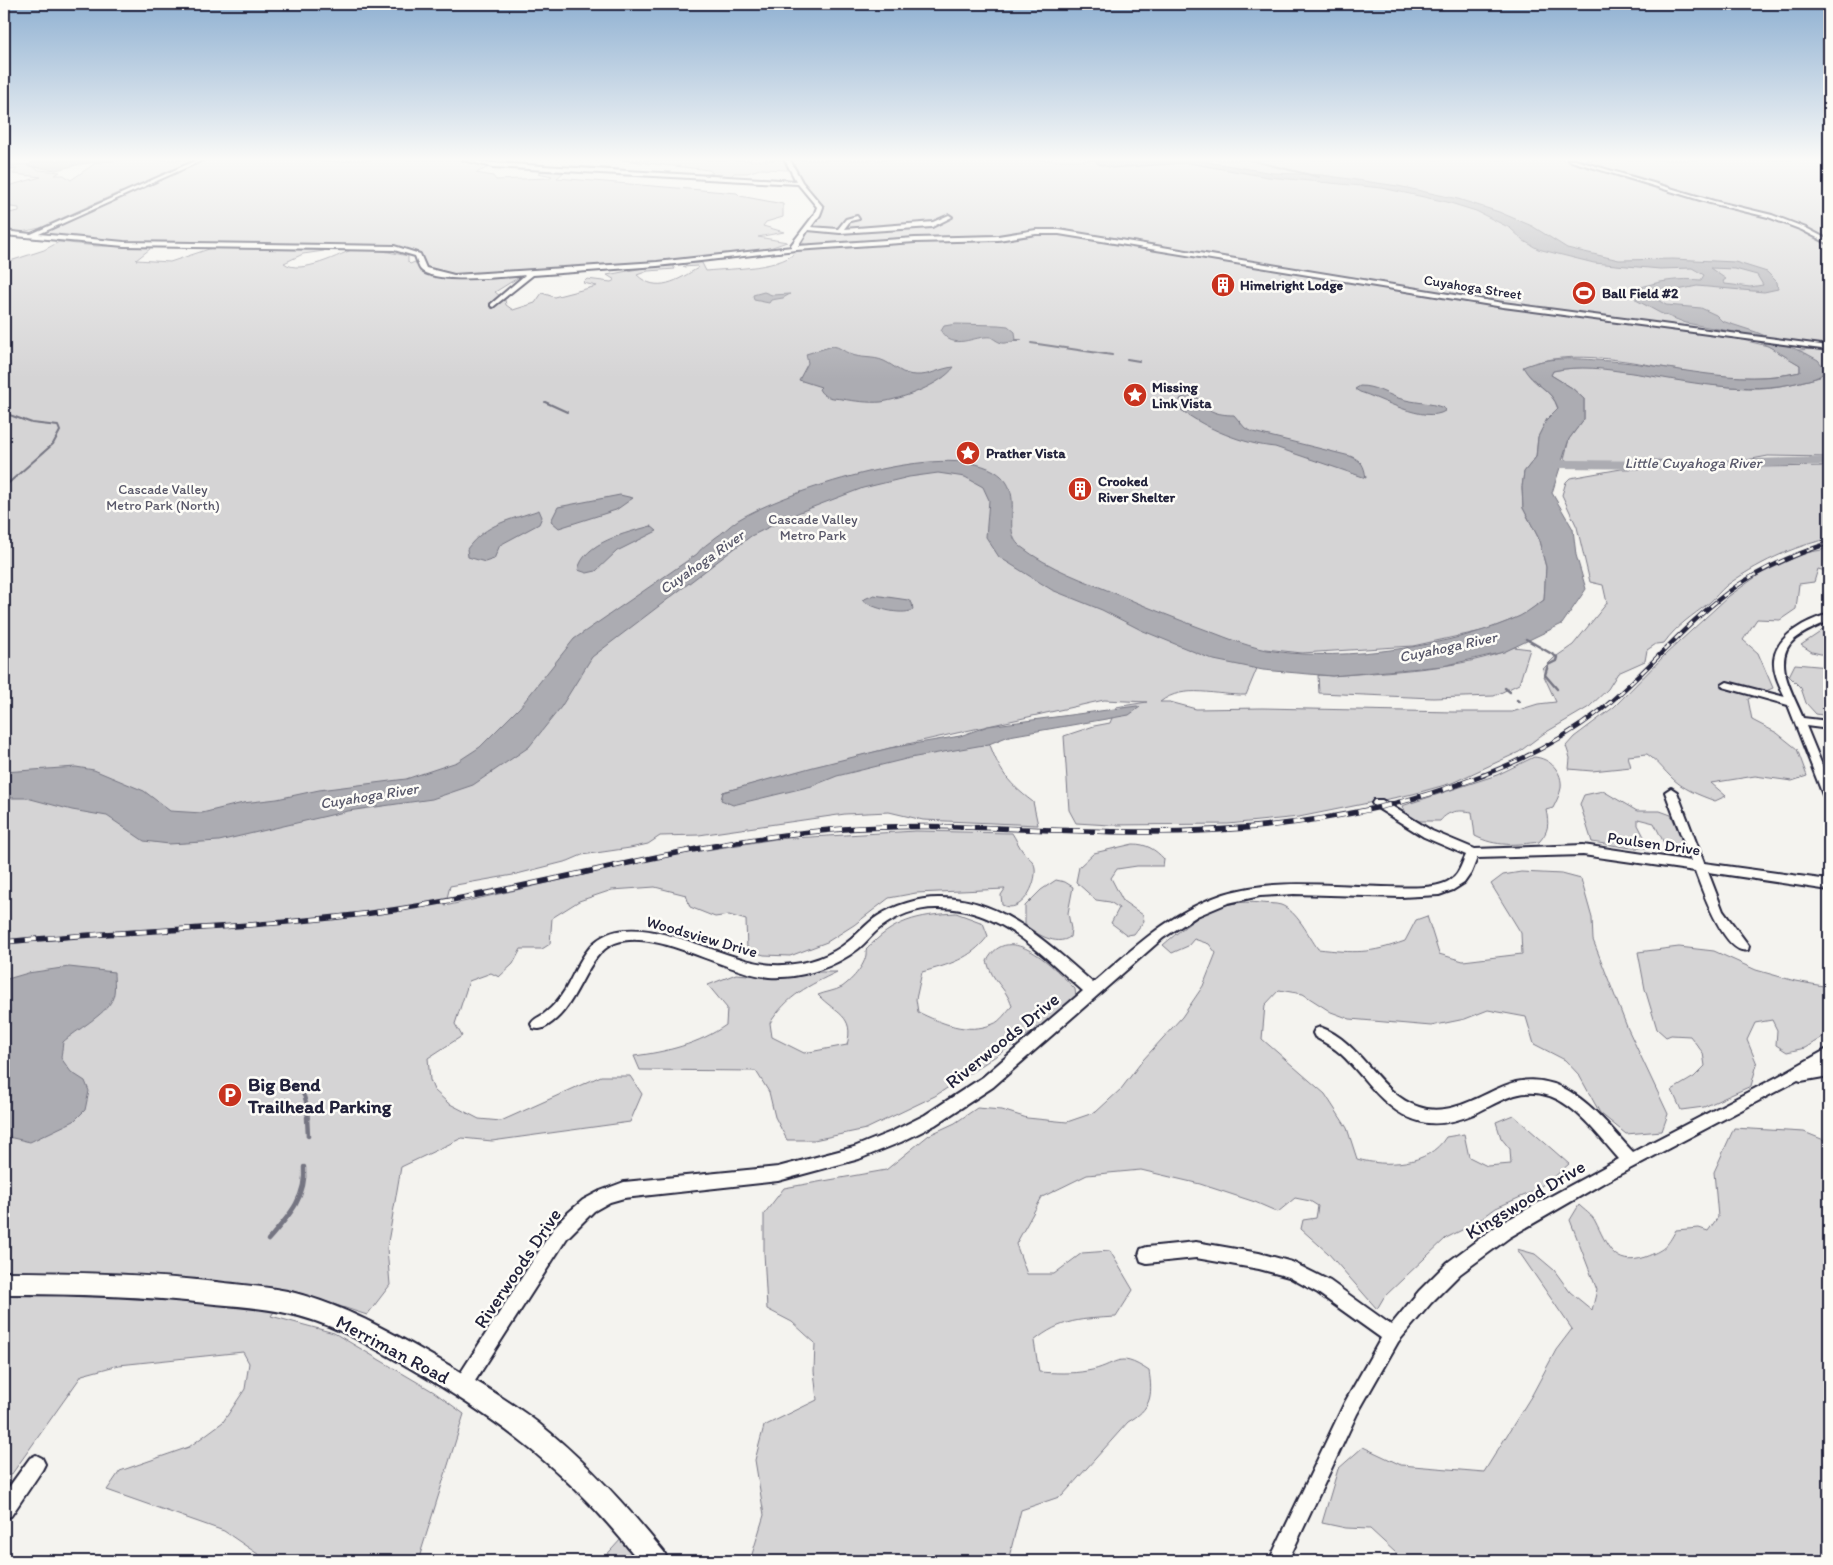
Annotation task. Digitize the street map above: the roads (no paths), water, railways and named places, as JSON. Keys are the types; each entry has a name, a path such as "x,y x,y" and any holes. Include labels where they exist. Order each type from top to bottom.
{"main road":[{"name":"Merriman Road","path":"4,1283 75,1283 264,1298 289,1303 340,1319 376,1336 462,1386 529,1431 577,1473 626,1523 655,1561"}],"street":[{"path":"4,233 31,236 38,233"},
{"path":"796,248 794,244 802,233"},
{"name":"Cuyahoga Street","path":"31,236 109,244 394,248 418,255 423,269 438,275 470,277 655,264 796,248 915,240 994,238 1029,233"},
{"name":"Cuyahoga Street","path":"1065,233 1503,305 1829,348"},
{"path":"1812,233 1829,242"},
{"path":"493,305 531,273"},
{"path":"1829,618 1791,638 1779,650 1778,665 1829,795"},
{"path":"1727,685 1792,704"},
{"path":"1799,721 1829,725"},
{"path":"1671,792 1717,913 1725,926 1743,946"},
{"path":"1378,803 1399,818 1434,837 1474,854"},
{"name":"Poulsen Drive","path":"1474,854 1583,850 1829,885"},
{"name":"Riverwoods Drive","path":"462,1386 562,1232 588,1205 601,1198 624,1190 778,1174 854,1154 896,1137 930,1120 988,1082 1170,925 1215,902 1250,892 1286,888 1439,890 1449,887 1462,878 1470,858 1474,854"},
{"name":"Woodsview Drive","path":"538,1024 547,1020 561,1009 595,951 611,938 623,934 643,934 755,969 784,971 812,966 828,960 850,948 876,924 888,916 919,905 936,902 966,904 997,914 1012,924 1093,991"},
{"path":"1320,1033 1346,1050 1392,1100 1412,1112 1443,1117 1461,1112 1512,1088 1542,1086 1568,1096 1578,1104 1632,1161"},
{"name":"Kingswood Drive","path":"1278,1561 1351,1408 1392,1336 1425,1297 1479,1248 1504,1232 1632,1161 1791,1077 1829,1054"},
{"name":"Kingswood Drive","path":"1791,1077 1829,1070"},
{"path":"1147,1255 1196,1250 1259,1261 1292,1270 1324,1287 1392,1336"},
{"path":"4,1508 36,1464"}],"water":[{"name":"Cuyahoga River","path":"1515,233 1543,233 1567,248 1619,260 1673,259 1735,262 1767,272 1777,282 1778,289 1764,292 1697,286 1673,291 1658,300 1666,305 1701,308 1716,315 1722,321 1756,332 1807,354 1818,360 1826,370 1818,377 1800,382 1758,388 1716,386 1602,369 1573,368 1553,371 1551,375 1572,388 1584,399 1584,419 1569,439 1552,493 1573,529 1576,555 1586,589 1562,624 1504,652 1443,666 1332,676 1263,670 1214,660 1052,590 999,557 986,537 989,500 983,487 965,477 938,473 909,477 863,488 800,512 751,536 592,657 561,707 529,747 473,785 432,799 348,811 219,841 169,844 144,841 107,816 72,810 27,798 4,798 4,772 76,767 94,770 144,791 170,811 202,813 243,803 277,799 319,790 406,779 457,762 480,747 520,707 574,639 697,554 703,547 738,520 790,496 825,484 898,466 933,462 964,462 988,468 1001,476 1008,486 1012,496 1012,529 1014,538 1020,546 1031,554 1068,574 1186,623 1257,648 1302,654 1365,653 1432,643 1494,627 1526,613 1544,600 1546,567 1538,537 1523,508 1522,487 1524,472 1536,457 1538,437 1547,419 1558,408 1547,391 1531,378 1523,367 1555,359 1577,359 1634,363 1729,376 1776,376 1800,372 1800,365 1768,346 1735,332 1686,323 1660,313 1636,300 1636,289 1644,286 1685,279 1701,280 1704,275 1692,268 1660,269 1594,263 1538,249 1524,241","holes":["1710,268 1735,269 1757,275 1763,285 1750,287 1725,284 1723,281 1726,279"]},
{"path":"764,292 772,295 790,294 783,298 771,300 769,303 754,300 753,295"},
{"path":"956,324 1008,326 1015,332 1016,340 1002,343 991,337 984,337 958,342 951,341 941,331 944,326"},
{"path":"833,346 854,356 880,359 911,375 921,375 954,367 948,374 931,385 890,400 867,402 832,398 821,392 819,389 821,387 799,380 808,363 806,354"},
{"path":"1360,386 1375,388 1404,400 1438,406 1444,408 1445,411 1436,414 1426,414 1402,409 1355,389"},
{"path":"1189,394 1196,395 1203,405 1212,411 1234,415 1245,428 1253,432 1350,456 1362,464 1366,478 1275,447 1250,443 1214,429 1181,410 1180,399"},
{"path":"620,495 633,498 616,510 559,528 551,521 558,507"},
{"path":"539,510 542,517 539,524 500,545 494,559 485,562 468,557 467,549 482,533 509,520"},
{"path":"651,526 657,531 617,551 596,571 587,573 578,570 588,552 597,546 607,540"},
{"path":"874,595 908,600 912,603 913,610 894,612 872,606 862,600"},
{"path":"1140,707 1129,715 1009,736 989,744 910,758 837,776 812,786 733,805 721,800 723,792 890,748 960,736 988,726"},
{"path":"69,967 114,972 114,994 108,1006 97,1017 63,1042 61,1058 71,1072 85,1081 89,1091 85,1110 74,1121 30,1142 4,1136 4,980 28,973"}],"waterway":[{"path":"1016,340 1021,340"},
{"path":"1031,343 1112,355"},
{"path":"1127,359 1139,361"},
{"path":"545,402 567,412"},
{"path":"4,413 32,423 58,426 60,431 53,444 4,487"},
{"name":"Little Cuyahoga River","path":"1557,464 1671,465 1829,461"},
{"path":"1526,639 1557,657 1556,661 1548,665 1545,675 1557,689"},
{"path":"1505,688 1510,692"},
{"path":"280,1079 288,1081 302,1092 305,1098 308,1118"},
{"path":"307,1117 308,1136"},
{"path":"268,1240 289,1215 299,1198 304,1178 304,1167"}],"railway":[{"path":"1481,776 1543,748 1601,710 1694,621 1727,593 1751,577 1776,564 1829,543"},
{"path":"4,942 248,925 393,910 448,901 665,855 775,836 830,830 948,827 1145,832 1231,829 1275,825 1318,819 1402,802 1484,775"}],"place":[{"name":"Himelright Lodge","path":"1223,285"},
{"name":"Ball Field #2","path":"1584,293"},
{"name":"Missing Link Vista","path":"1135,395"},
{"name":"Prather Vista","path":"968,453"},
{"name":"Crooked River Shelter","path":"1080,489"},
{"name":"Big Bend Trailhead Parking","path":"230,1095"}],"park label":[{"name":"Cascade Valley Metro Park (North)","path":"163,498"},
{"name":"Cascade Valley Metro Park","path":"813,528"}]}
